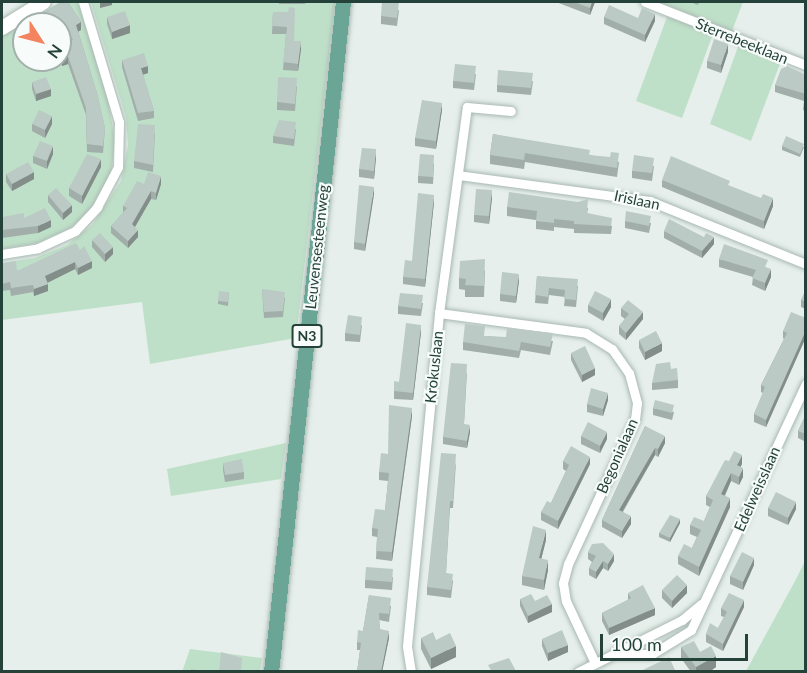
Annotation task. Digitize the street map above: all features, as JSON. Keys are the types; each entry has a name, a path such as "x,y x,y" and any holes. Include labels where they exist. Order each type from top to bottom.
{"main road":[{"name":"Leuvensesteenweg","path":"271,672 343,2"}],"street":[{"path":"2,28 44,2"},
{"path":"2,254 38,248 75,231 97,207 118,167 119,122 83,2"},
{"name":"Sterrebeeklaan","path":"645,2 806,65"},
{"name":"Krokuslaan","path":"411,672 406,646 440,313 467,107 511,111"},
{"name":"Irislaan","path":"459,175 650,201 806,264"},
{"name":"Begonialaan","path":"440,313 586,333 612,349 629,373 638,403 635,419 568,564 563,583 566,601 595,663"},
{"name":"Edelweisslaan","path":"616,654 655,652 678,642 694,626 806,383"},
{"name":"Edelweisslaan","path":"578,672 692,614 709,595"},
{"path":"671,626 679,632 678,642"},
{"path":"651,636 648,646 655,652"}],"green space":[{"path":"60,2 76,2 108,99 115,142 111,173 88,213 70,228 38,243 2,249 2,36 12,30 12,72 72,72 72,12 43,12"},
{"path":"91,2 335,2 296,338 150,364 142,302 2,320 2,263 35,258 67,245 92,225 121,181 128,145 126,117"},
{"path":"659,2 743,2 732,31"},
{"path":"667,17 713,34 682,118 636,101"},
{"path":"739,44 781,61 751,141 710,124"},
{"path":"286,443 281,479 171,496 167,469"},
{"path":"805,561 805,671 746,671 795,581"},
{"path":"190,649 262,658 260,671 182,672"}],"building":[{"path":"61,2 68,2 81,22 76,25 105,128 103,146 87,144 86,108 72,68 72,12 46,12"},
{"path":"382,2 399,2 397,18 381,16"},
{"path":"574,2 592,2 590,8"},
{"path":"609,5 638,18 642,8 655,14 645,35 604,17"},
{"path":"289,7 295,8 294,41 301,41 298,64 283,62 287,27 272,26 273,12 288,12"},
{"path":"125,11 130,25 112,32 107,17"},
{"path":"714,39 728,44 721,65 707,61"},
{"path":"144,53 148,66 141,68 154,111 138,113 122,60"},
{"path":"455,64 476,66 474,83 453,81"},
{"path":"787,66 806,75 806,94 775,85 781,69"},
{"path":"498,70 533,73 531,88 497,85"},
{"path":"46,77 51,89 36,94 32,82"},
{"path":"278,77 297,78 295,104 277,102"},
{"path":"422,100 442,103 436,141 415,138"},
{"path":"39,110 52,116 45,130 32,124"},
{"path":"279,120 296,122 294,139 273,136"},
{"path":"138,124 155,125 153,165 134,161"},
{"path":"493,134 590,150 589,155 610,157 611,152 619,153 617,168 525,153 524,160 490,155"},
{"path":"786,136 804,144 800,154 782,146"},
{"path":"40,141 53,146 47,161 33,156"},
{"path":"362,148 376,149 374,171 359,169"},
{"path":"87,154 101,159 82,196 69,188"},
{"path":"420,154 434,155 433,177 418,176"},
{"path":"634,155 654,158 652,173 632,171"},
{"path":"671,156 730,181 728,185 761,198 763,194 773,198 764,221 662,180"},
{"path":"28,162 34,172 12,184 6,174"},
{"path":"148,172 161,176 156,193 151,191 132,224 138,230 128,241 111,226 127,208 123,206 137,181 144,184"},
{"path":"359,185 374,187 365,244 354,242"},
{"path":"56,188 72,205 63,213 48,195"},
{"path":"476,189 492,190 489,216 474,215"},
{"path":"509,192 578,202 588,199 587,213 612,218 611,226 574,224 574,221 554,219 554,223 536,221 537,211 507,207"},
{"path":"418,193 434,195 425,279 403,277 405,260 412,261"},
{"path":"45,208 51,220 38,226 2,230 2,217 24,213 24,218"},
{"path":"626,211 651,216 649,226 625,221"},
{"path":"669,219 704,237 706,233 714,237 702,251 664,231"},
{"path":"100,233 113,247 105,254 92,240"},
{"path":"76,243 80,250 84,246 92,261 78,268 75,262 45,276 48,284 34,289 33,285 11,288 10,282 2,284 2,263 16,261 17,271"},
{"path":"724,244 768,260 765,267 771,269 765,283 752,278 756,270 719,259"},
{"path":"485,259 484,286 465,285 466,279 459,278 460,261"},
{"path":"502,272 519,274 516,296 500,294"},
{"path":"537,276 578,279 576,300 564,299 565,290 549,288 548,297 535,295"},
{"path":"262,289 285,292 283,311 264,312"},
{"path":"806,290 806,302 801,300"},
{"path":"219,291 229,292 228,302 218,301"},
{"path":"595,291 611,299 603,313 588,305"},
{"path":"400,293 423,295 421,309 398,306"},
{"path":"628,300 643,312 626,333 619,326 629,314 621,308"},
{"path":"791,312 806,318 806,330 766,420 754,414 765,387 761,385 787,333 783,331"},
{"path":"348,315 362,317 360,335 345,333"},
{"path":"406,323 421,325 413,393 394,391 394,381 399,382"},
{"path":"465,324 485,326 484,336 506,337 507,328 553,333 550,347 521,342 519,351 463,342"},
{"path":"656,331 662,343 645,352 639,340"},
{"path":"585,346 595,368 582,375 571,353"},
{"path":"670,362 671,369 677,368 678,380 652,383 656,364"},
{"path":"451,363 467,364 464,424 470,425 467,441 443,437"},
{"path":"591,388 608,393 603,409 587,404"},
{"path":"655,400 674,405 672,413 653,408"},
{"path":"389,405 412,408 392,552 376,551 378,529 372,528 375,509 385,510 389,473 379,472 381,453 388,454"},
{"path":"806,414 806,434 798,431"},
{"path":"588,422 607,432 600,446 581,436"},
{"path":"645,426 665,436 658,449 655,448 619,510 631,516 622,531 602,520"},
{"path":"571,446 590,457 558,521 541,512 547,501 551,503 569,465 563,461"},
{"path":"734,451 742,455 737,465 743,468 739,477 731,473 721,494 730,498 699,567 678,556 684,544 692,548 701,530 690,525 694,517 704,521 713,500 706,496 725,460 729,461"},
{"path":"441,453 456,454 453,501 450,501 446,573 453,574 451,590 427,587"},
{"path":"242,459 244,472 225,475 223,463"},
{"path":"776,492 796,502 788,518 768,508"},
{"path":"670,515 680,519 670,538 659,533"},
{"path":"533,526 546,530 539,558 548,560 544,580 522,576"},
{"path":"603,543 614,554 608,564 603,561 596,572 589,568 596,556 588,552 592,544"},
{"path":"742,552 754,558 743,582 730,576"},
{"path":"366,567 393,569 392,582 365,580"},
{"path":"677,575 687,585 672,601 662,590"},
{"path":"643,585 655,608 609,628 602,613 631,598 628,593"},
{"path":"729,593 744,600 723,644 706,634 710,623 718,628 727,612 721,608"},
{"path":"531,594 535,601 547,595 552,604 528,616 520,599"},
{"path":"369,595 391,598 389,614 379,613 380,629 389,631 381,672 357,672 361,643 357,642 358,630 363,631"},
{"path":"562,630 568,645 548,653 542,639"},
{"path":"433,632 436,640 450,633 456,646 431,658 421,638"},
{"path":"694,641 700,652 711,646 716,656 696,667 681,647"},
{"path":"221,652 242,658 241,671 219,672"},
{"path":"669,657 675,670 671,672 639,672"},
{"path":"509,658 516,671 492,672 488,665"},
{"path":"191,669 212,672 191,672"}]}
